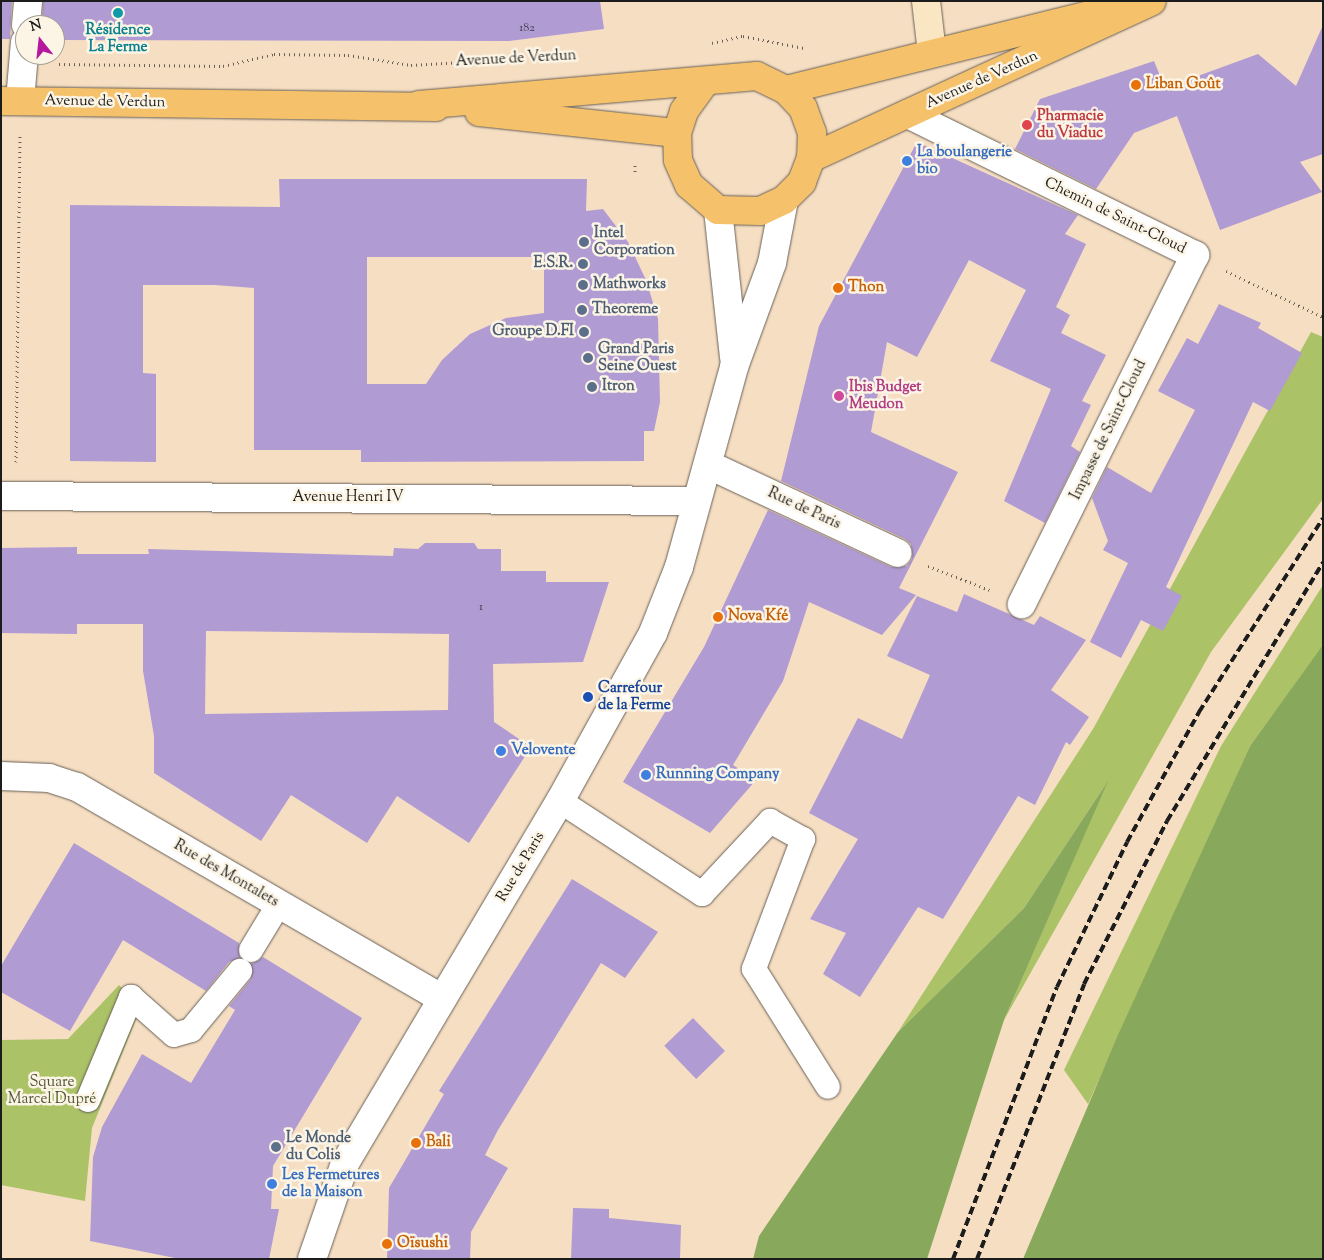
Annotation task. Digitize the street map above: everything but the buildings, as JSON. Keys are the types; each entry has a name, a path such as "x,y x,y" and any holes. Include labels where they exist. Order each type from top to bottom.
{"main road":[{"path":"926,1 932,53"},
{"name":"Avenue de Verdun","path":"786,90 1148,1"},
{"name":"Avenue de Verdun","path":"811,158 1152,1"},
{"path":"757,76 786,90 803,108 812,133 811,158 802,182 784,200 760,211 718,210 689,185 678,160 676,134 684,111 705,82 757,76"},
{"name":"Avenue de Verdun","path":"11,101 420,105 705,82"},
{"name":"Avenue de Verdun","path":"420,105 676,134"}],"street":[{"path":"27,15 28,1"},
{"path":"11,101 21,65"},
{"name":"Chemin de Saint-Cloud","path":"908,114 1195,256"},
{"name":"Rue de Paris","path":"312,1259 345,1163 560,801 653,633 679,566 694,501 709,465 734,368 772,263 784,200"},
{"name":"Rue de Paris","path":"718,210 734,368"},
{"name":"Impasse de Saint-Cloud","path":"1022,604 1195,256"},
{"name":"Rue de Paris","path":"709,465 898,553"},
{"name":"Avenue Henri IV","path":"8,496 694,501"},
{"name":"Rue des Montalets","path":"1,776 49,778 77,787 442,999"}],"lane":[{"path":"560,801 702,894 770,821 803,839 754,969 828,1087"},
{"path":"251,950 279,904"},
{"path":"88,1100 131,997 174,1035 191,1030 240,971"}],"path":[{"path":"708,44 743,36 813,51"},
{"name":"Avenue de Verdun","path":"65,55 223,66 274,54 348,55 411,65 520,59"},
{"path":"8,496 11,101"},
{"name":"Chemin de Saint-Cloud","path":"1195,256 1323,317"},
{"path":"898,553 1022,604"}],"green space":[{"path":"1311,332 1323,337 1323,499 1211,652 1004,1020 1106,784 1024,908 898,1032 1093,729"},
{"path":"1323,585 1323,646 1250,746 1088,1104 1064,1070 1221,746"},
{"path":"1323,645 1323,1259 1023,1259 1118,1035 1250,746"},
{"path":"1108,781 1004,1020 927,1259 753,1259 759,1236 898,1032 1024,908"},
{"name":"Square Marcel Dupré","path":"119,985 141,1007 92,1128 85,1201 1,1185 1,1040 68,1039"}],"railway":[{"path":"953,1259 1057,987 1127,842 1199,712 1323,518"},
{"path":"977,1259 1084,984 1167,821 1323,562"}],"place":[{"name":"Résidence La Ferme","path":"118,13"},
{"name":"Liban Goût","path":"1136,85"},
{"name":"Pharmacie du Viaduc","path":"1027,125"},
{"name":"La boulangerie bio","path":"907,161"},
{"name":"Intel Corporation","path":"584,242"},
{"name":"E.S.R.","path":"583,264"},
{"name":"Mathworks","path":"583,285"},
{"name":"Thon","path":"838,288"},
{"name":"Theoreme","path":"582,310"},
{"name":"Groupe D.FI","path":"584,332"},
{"name":"Grand Paris Seine Ouest","path":"588,358"},
{"name":"Itron","path":"592,387"},
{"name":"Ibis Budget Meudon","path":"839,396"},
{"name":"Nova Kfé","path":"718,617"},
{"name":"Carrefour de la Ferme","path":"588,697"},
{"name":"Velovente","path":"501,751"},
{"name":"Running Company","path":"646,775"},
{"name":"Bali","path":"416,1143"},
{"name":"Le Monde du Colis","path":"276,1147"},
{"name":"Les Fermetures de la Maison","path":"272,1184"},
{"name":"Oïsushi","path":"387,1244"}]}
